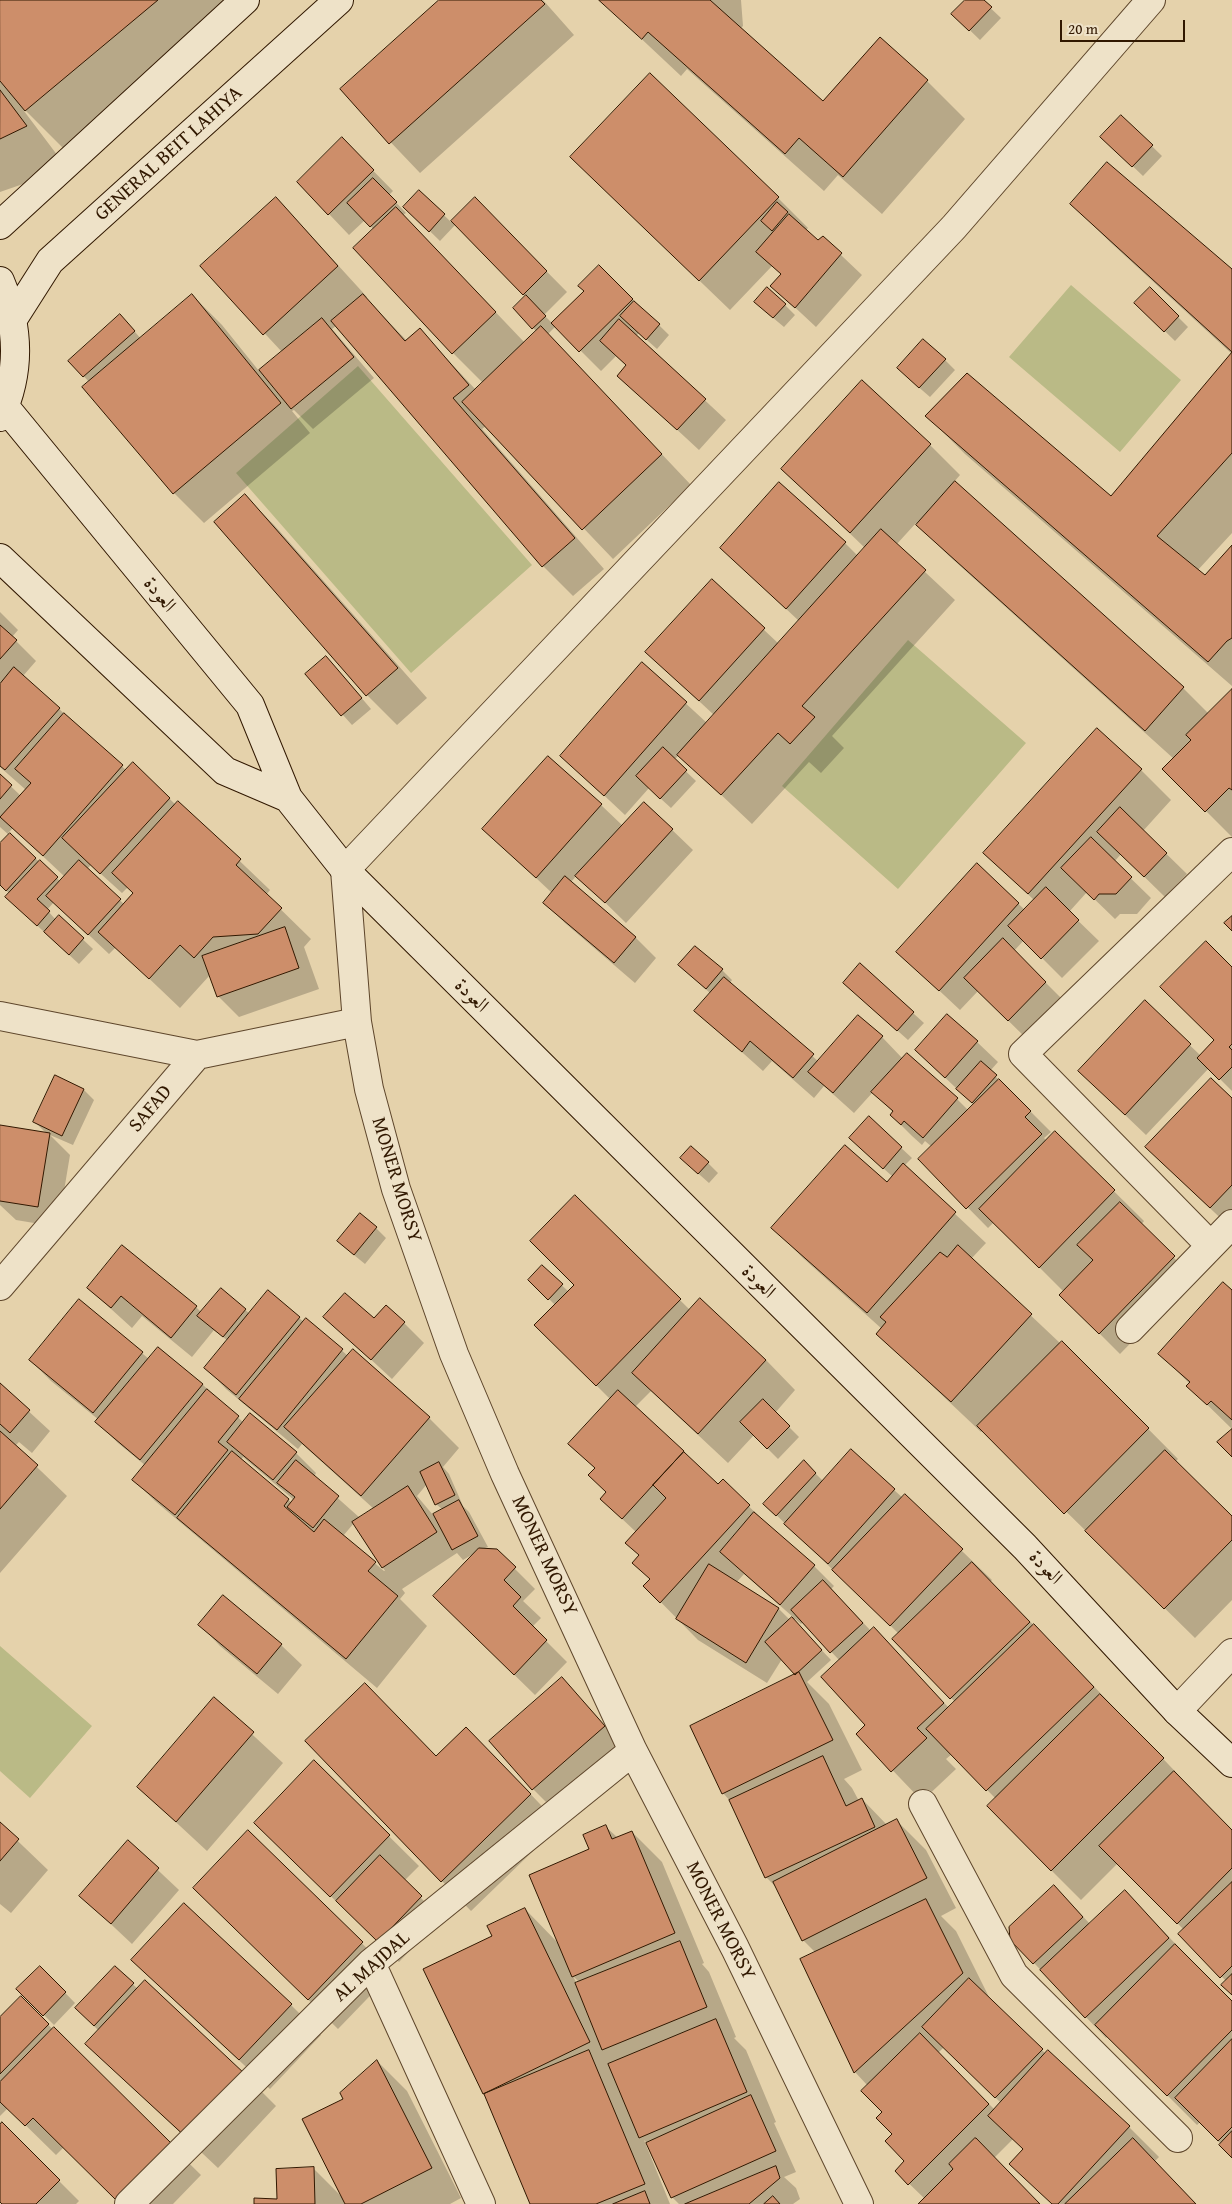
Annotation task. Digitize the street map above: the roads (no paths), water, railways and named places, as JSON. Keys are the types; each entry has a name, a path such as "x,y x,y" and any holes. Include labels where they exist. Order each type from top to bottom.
{"street":[{"path":"0,225 245,0"},
{"name":"GENERAL BEIT LAHIYA","path":"13,319 50,261 339,0"},
{"path":"345,870 954,227 1151,0"},
{"path":"0,281 13,319 16,364 12,386 2,412"},
{"name":"العودة","path":"2,412 250,705 288,798 345,870 1025,1547 1177,1711 1232,1763"},
{"name":"العودة","path":"0,558 225,771 288,798"},
{"path":"1210,1245 1023,1054 1232,852"},
{"name":"MONER MORSY","path":"345,870 357,1022 369,1089 396,1189 454,1354 505,1474 633,1751 735,1948 859,2204"},
{"path":"0,1016 197,1055 357,1022"},
{"name":"SAFAD","path":"0,1286 197,1055"},
{"path":"1130,1329 1232,1224"},
{"path":"1177,1711 1232,1653"},
{"name":"AL MAJDAL","path":"129,2204 371,1963 633,1751"},
{"path":"923,1804 1014,1976 1178,2138"},
{"path":"371,1963 481,2204"}]}
